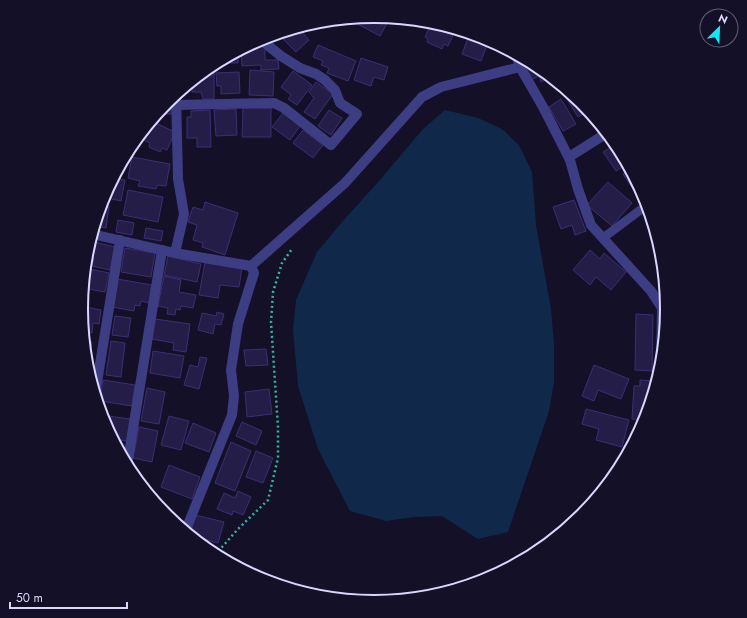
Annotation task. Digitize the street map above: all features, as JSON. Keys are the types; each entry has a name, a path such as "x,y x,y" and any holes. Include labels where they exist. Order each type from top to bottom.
{"street":[{"path":"175,253 184,214 178,179 176,105 274,103 284,108 331,145 357,114 340,103 335,90 325,80 316,74 293,64 266,44"},
{"path":"519,63 568,157 591,225 650,291 660,305"},
{"path":"251,266 345,184 422,97 441,87 520,67"},
{"path":"568,157 601,137"},
{"path":"97,235 175,253 251,266"},
{"path":"97,383 120,240"},
{"path":"129,456 162,250"},
{"path":"187,526 232,415 234,396 230,370 238,324 254,273 251,266"}],"lane":[{"path":"603,238 641,209"}],"path":[{"path":"219,550 238,529 268,500 278,458 278,427 271,322 273,292 282,263 293,248"}],"water":[{"path":"445,110 478,118 502,129 519,145 532,172 536,225 551,309 554,344 554,382 549,411 508,532 478,539 442,516 414,517 386,521 350,511 318,449 298,386 293,330 296,300 317,252 423,129"}],"building":[{"path":"357,24 387,24 380,36"},
{"path":"429,28 453,35 448,46 444,44 442,49 427,42 428,39 425,37"},
{"path":"302,32 309,40 296,52 282,38"},
{"path":"468,39 486,46 481,61 462,54"},
{"path":"318,45 356,61 348,81 327,73 329,68 321,65 323,61 313,57"},
{"path":"262,46 265,48 265,60 278,60 279,69 261,70 261,65 242,66 241,55"},
{"path":"238,57 238,63 228,63"},
{"path":"361,58 388,67 384,80 374,77 371,86 354,80"},
{"path":"525,67 545,80 541,82 539,76 531,80"},
{"path":"250,70 274,72 273,96 249,95"},
{"path":"293,71 312,85 297,105 288,99 291,95 281,87"},
{"path":"239,72 240,93 221,94 221,86 217,86 216,73"},
{"path":"214,73 214,99 203,99 201,92 192,92 192,88"},
{"path":"316,82 333,94 315,119 304,112 314,98 309,92"},
{"path":"566,98 583,114 578,117"},
{"path":"561,99 576,124 563,131 549,107"},
{"path":"171,107 171,114 164,114"},
{"path":"243,108 271,108 271,137 242,137"},
{"path":"236,109 237,135 216,136 214,110"},
{"path":"210,110 211,147 197,147 197,138 187,138 187,117 191,117 191,111"},
{"path":"329,110 342,118 331,135 318,126"},
{"path":"283,113 300,126 290,140 272,127"},
{"path":"156,123 175,132 167,150 162,148 160,152 149,147 150,143 144,140"},
{"path":"303,130 323,145 313,158 293,143"},
{"path":"610,148 622,167 616,171 603,152"},
{"path":"132,157 170,164 166,186 157,185 156,189 138,186 140,181 128,178"},
{"path":"625,173 632,188 623,174"},
{"path":"119,179 125,180 121,201 110,198"},
{"path":"608,182 632,203 612,226 587,205"},
{"path":"128,190 163,197 158,222 123,215"},
{"path":"574,200 586,231 575,235 572,225 561,229 553,207"},
{"path":"205,202 238,213 225,255 202,247 203,243 193,240 197,225 188,222 193,207 203,210"},
{"path":"107,206 109,206 106,228 100,227"},
{"path":"118,220 134,223 132,235 116,232"},
{"path":"146,228 163,231 161,241 144,238"},
{"path":"95,242 115,247 110,270 92,266 94,258 92,258"},
{"path":"125,248 155,253 151,277 121,272"},
{"path":"590,250 600,259 604,253 626,272 611,290 596,277 590,285 573,270"},
{"path":"168,256 201,264 197,282 164,275"},
{"path":"205,262 242,268 239,287 220,285 218,298 199,295"},
{"path":"90,269 109,273 105,292 88,289"},
{"path":"164,276 181,280 179,292 196,295 193,308 181,306 180,310 176,309 175,315 167,314 168,308 158,306"},
{"path":"117,279 152,285 149,303 141,301 140,306 135,305 134,311 112,307"},
{"path":"88,307 101,310 99,324 93,323 92,333 88,332"},
{"path":"217,312 224,314 221,325 215,324 213,334 198,330 202,313 216,316"},
{"path":"636,314 653,315 652,371 635,370"},
{"path":"115,316 131,318 128,337 112,335"},
{"path":"155,319 190,324 186,352 173,350 174,343 152,339"},
{"path":"111,341 125,343 121,377 106,375"},
{"path":"90,342 92,342 91,350"},
{"path":"266,349 268,365 246,366 244,350"},
{"path":"153,351 184,356 180,378 150,373"},
{"path":"200,357 207,358 199,389 184,385 190,365 198,367"},
{"path":"594,365 629,379 621,399 598,390 594,401 582,396"},
{"path":"103,380 135,385 132,406 103,401 101,395"},
{"path":"640,380 650,381 637,419 632,419 634,386 640,386"},
{"path":"147,388 165,392 159,424 141,421"},
{"path":"269,389 272,414 247,417 245,392"},
{"path":"586,409 629,420 622,447 596,440 599,429 582,424"},
{"path":"108,416 130,419 127,441 120,440"},
{"path":"169,416 189,421 181,450 161,445"},
{"path":"242,422 262,431 256,445 236,436"},
{"path":"193,423 216,433 209,452 185,443"},
{"path":"139,427 158,431 152,462 133,458"},
{"path":"231,442 251,451 235,491 215,483"},
{"path":"256,451 273,458 263,483 246,477"},
{"path":"169,465 200,477 192,499 161,487"},
{"path":"238,491 251,497 243,515 233,511 232,515 217,509 224,493 235,498"},
{"path":"195,515 224,522 218,543 203,539 191,529"}]}
